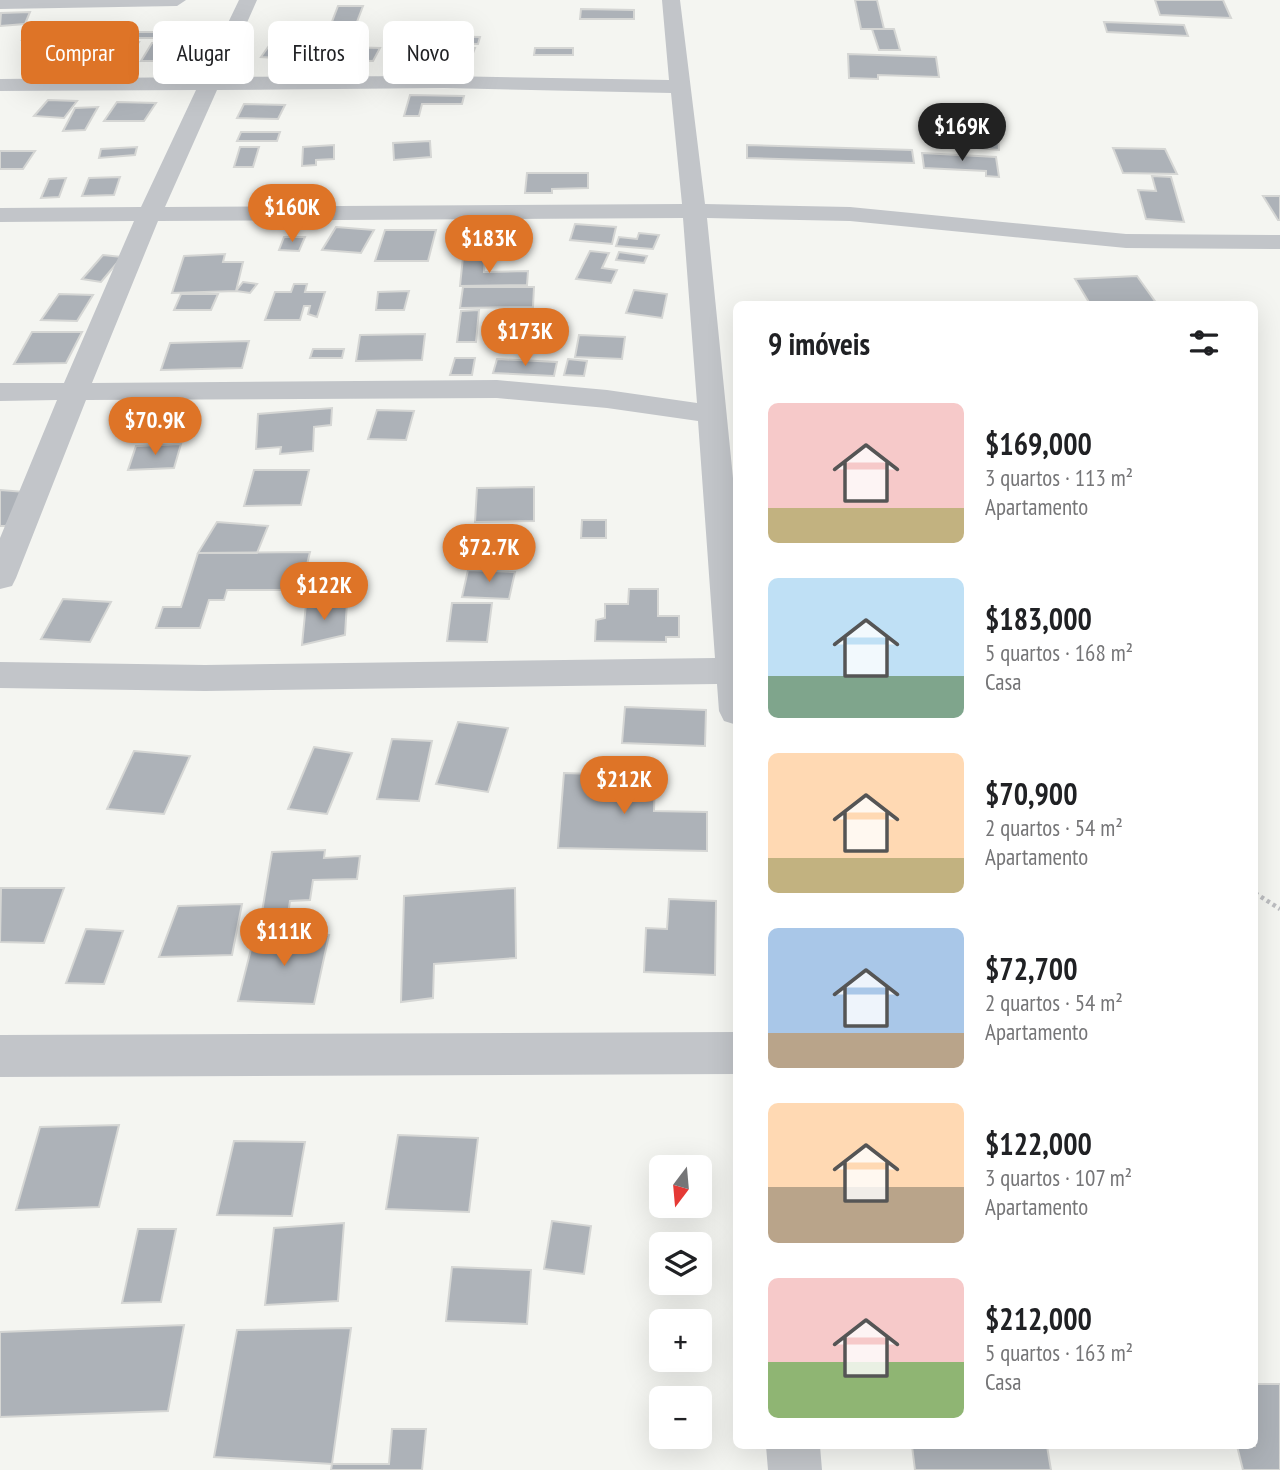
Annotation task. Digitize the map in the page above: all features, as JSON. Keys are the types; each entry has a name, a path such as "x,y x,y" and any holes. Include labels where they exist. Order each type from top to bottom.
{"street":[{"path":"0,3 177,0"},
{"path":"239,21 248,0"},
{"path":"671,0 695,211 733,659"},
{"path":"254,84 444,82 681,87"},
{"path":"0,85 211,84 148,214 0,578"},
{"path":"0,215 695,211 850,214 1126,241 1280,242"},
{"path":"0,392 497,390 607,399 712,414"},
{"path":"0,675 205,678 733,671"},
{"path":"0,1056 733,1053"},
{"path":"793,1449 795,1470"}],"path":[{"path":"1258,895 1280,909"}],"building":[{"path":"855,0 877,0 884,29 861,29"},
{"path":"1155,0 1223,0 1231,18 1160,15"},
{"path":"338,6 363,6 357,21 332,21"},
{"path":"581,9 634,10 634,19 580,19"},
{"path":"30,12 26,21 21,21 21,24 0,26 1,13"},
{"path":"1104,22 1184,25 1188,36 1107,32"},
{"path":"872,29 894,29 900,50 879,50"},
{"path":"139,32 153,32 153,38 139,38"},
{"path":"474,37 480,37 478,44 474,44"},
{"path":"152,43 153,43 153,61 141,61"},
{"path":"268,47 268,57 261,57"},
{"path":"369,48 380,48 373,61 369,61"},
{"path":"535,48 573,48 573,55 534,55"},
{"path":"848,54 936,57 939,77 878,75 878,79 849,78"},
{"path":"410,95 464,96 462,104 422,104 419,116 404,116"},
{"path":"48,100 77,101 64,118 34,116"},
{"path":"117,102 156,103 144,121 104,121"},
{"path":"244,104 285,105 278,119 237,118"},
{"path":"98,107 85,130 63,131 75,108"},
{"path":"943,122 962,124 962,128 998,131 999,150 943,145"},
{"path":"241,132 280,132 277,141 237,141"},
{"path":"430,141 431,157 394,160 393,143"},
{"path":"334,145 334,159 316,160 316,165 302,166 303,147"},
{"path":"747,145 912,150 914,163 747,158"},
{"path":"137,147 135,155 99,158 101,149"},
{"path":"240,147 259,147 253,167 234,167"},
{"path":"1113,148 1165,149 1177,174 1123,173"},
{"path":"0,151 35,151 23,169 0,169"},
{"path":"922,153 996,157 999,177 986,176 986,171 924,168"},
{"path":"527,173 588,173 588,188 552,189 552,193 525,193"},
{"path":"1152,176 1171,177 1184,222 1146,219 1138,190 1156,191"},
{"path":"120,177 114,195 82,196 89,178"},
{"path":"66,178 59,197 41,198 49,179"},
{"path":"1263,196 1280,196 1280,220 1278,220"},
{"path":"575,224 616,227 612,244 570,240"},
{"path":"336,227 374,230 361,253 322,250"},
{"path":"385,230 436,230 428,261 375,261"},
{"path":"639,233 659,235 653,249 616,246 619,237 637,239"},
{"path":"284,237 305,237 299,251 279,250"},
{"path":"590,251 609,253 602,268 617,270 611,283 576,279"},
{"path":"619,252 647,256 644,263 616,260"},
{"path":"225,254 223,262 243,262 236,291 172,293 184,256"},
{"path":"103,255 122,257 101,282 82,279"},
{"path":"463,257 485,257 484,272 528,271 527,285 460,286"},
{"path":"1137,276 1155,301 1088,301 1075,279"},
{"path":"243,282 257,284 250,293 236,291"},
{"path":"294,284 307,284 305,292 325,292 317,317 308,314 310,306 304,306 300,320 265,320 275,292 291,292"},
{"path":"463,287 534,287 533,307 460,308"},
{"path":"634,290 667,294 662,318 626,313"},
{"path":"409,291 404,310 376,310 378,292"},
{"path":"59,294 93,295 77,321 41,320"},
{"path":"181,294 218,294 211,310 174,310"},
{"path":"479,310 476,342 457,342 461,311"},
{"path":"32,332 82,332 66,363 14,364"},
{"path":"425,334 422,360 356,361 360,335"},
{"path":"579,335 625,337 622,359 575,357"},
{"path":"249,341 242,368 161,370 170,343"},
{"path":"313,349 344,349 342,358 310,358"},
{"path":"455,358 475,358 472,375 450,375"},
{"path":"497,359 557,362 554,376 493,373"},
{"path":"568,359 587,361 584,376 564,375"},
{"path":"332,408 331,425 314,427 313,451 280,454 281,447 256,449 258,414"},
{"path":"377,410 414,411 406,440 368,439"},
{"path":"181,444 174,468 128,470 136,446"},
{"path":"254,470 309,470 301,505 244,506"},
{"path":"534,487 534,521 475,522 477,488"},
{"path":"0,490 26,492 6,526 0,526"},
{"path":"582,520 606,520 606,538 581,538"},
{"path":"217,522 268,526 257,553 198,553"},
{"path":"310,552 301,590 227,590 224,600 209,600 200,628 156,628 163,607 181,607 198,553"},
{"path":"468,570 515,572 509,599 462,597"},
{"path":"629,589 658,589 658,616 679,616 679,637 666,637 666,642 595,641 596,620 605,618 605,604 628,604"},
{"path":"63,599 111,602 90,642 41,639"},
{"path":"347,602 345,635 302,645 306,604"},
{"path":"452,603 492,603 487,642 447,641"},
{"path":"625,707 706,710 705,746 622,743"},
{"path":"458,722 508,728 488,792 436,784"},
{"path":"392,739 432,741 419,801 377,799"},
{"path":"314,747 352,753 327,814 288,809"},
{"path":"134,751 190,756 164,814 107,809"},
{"path":"564,773 655,776 654,811 707,812 707,851 558,848"},
{"path":"325,850 324,858 360,856 357,879 313,880 310,900 290,901 286,928 259,930 272,852"},
{"path":"1,888 64,888 44,943 0,942"},
{"path":"515,888 516,958 434,964 433,998 401,1002 404,896"},
{"path":"669,899 716,901 715,975 644,972 646,928 667,929"},
{"path":"242,904 232,955 159,957 178,906"},
{"path":"86,929 123,931 104,984 66,983"},
{"path":"255,933 329,935 314,1004 238,1001"},
{"path":"119,1125 99,1207 16,1210 40,1127"},
{"path":"398,1135 478,1138 469,1212 386,1209"},
{"path":"234,1141 305,1142 292,1216 217,1215"},
{"path":"552,1221 591,1226 584,1274 544,1269"},
{"path":"344,1223 338,1301 265,1305 274,1228"},
{"path":"138,1229 176,1229 161,1302 122,1303"},
{"path":"452,1267 531,1270 527,1324 446,1321"},
{"path":"184,1325 168,1411 0,1417 0,1332"},
{"path":"351,1328 332,1464 214,1457 237,1330"},
{"path":"1258,1384 1280,1384 1280,1470 1243,1470 1238,1449 1258,1449"},
{"path":"392,1429 426,1429 422,1470 331,1470 332,1464 389,1464"},
{"path":"912,1449 1048,1449 1051,1470 915,1470"}]}
